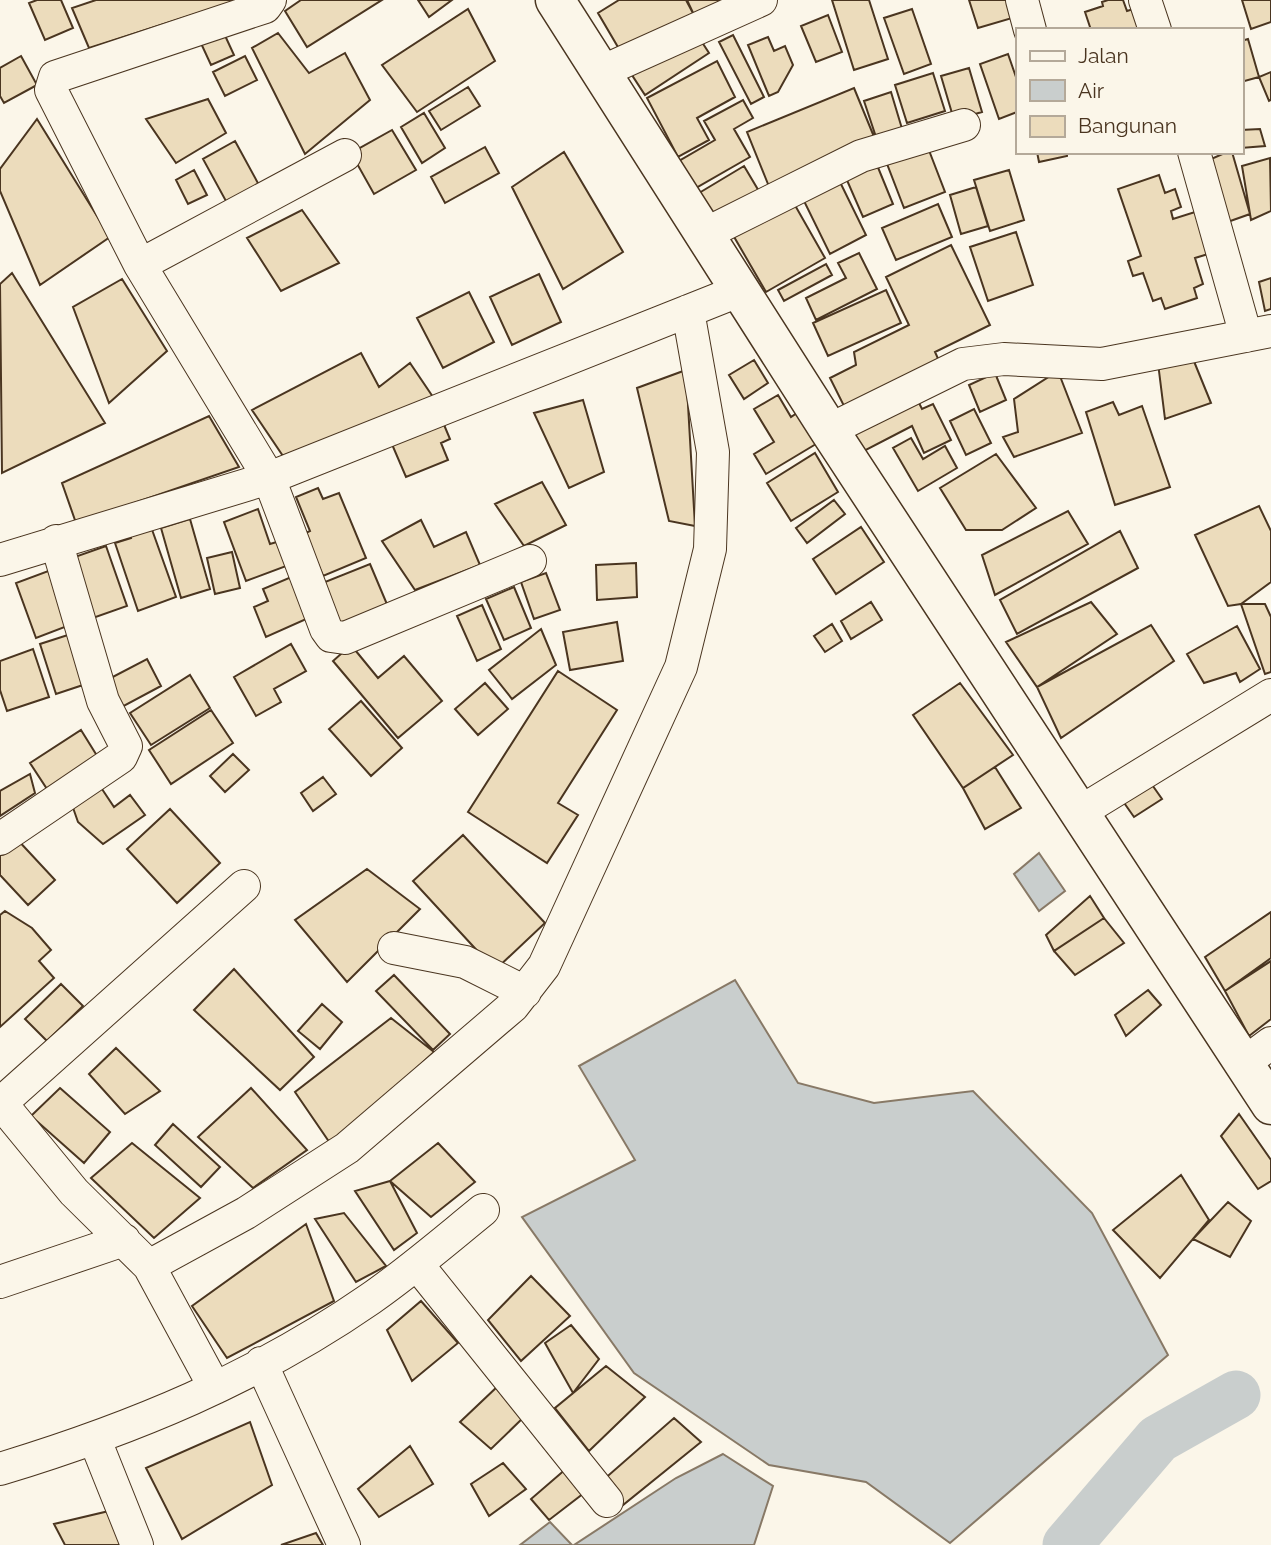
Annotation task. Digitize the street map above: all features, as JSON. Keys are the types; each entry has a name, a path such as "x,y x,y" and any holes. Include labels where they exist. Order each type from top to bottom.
{"highway":[{"path":"555,0 829,430 1080,813 1257,1053 1271,1105"}],"street":[{"path":"270,0 265,7 55,77 51,90 140,265 269,478 326,629 338,638 530,561"},
{"path":"601,72 761,0"},
{"path":"1022,0 1029,28"},
{"path":"1145,0 1154,28"},
{"path":"705,234 861,156 964,125"},
{"path":"829,430 975,362 1004,359 1102,364 1259,334 1195,154"},
{"path":"140,265 345,155"},
{"path":"0,560 269,478 741,290"},
{"path":"149,1266 246,1213 347,1148 498,1019 525,992 544,966 681,667 710,549 713,452 688,311"},
{"path":"0,839 121,757 126,746 103,701 56,541"},
{"path":"1080,813 1271,695"},
{"path":"215,1388 149,1266 74,1192 1,1102 244,886"},
{"path":"394,948 465,962 525,992"},
{"path":"0,1469 95,1440 215,1388 351,1312 417,1264 483,1210"},
{"path":"0,1282 124,1240"},
{"path":"417,1264 607,1501"},
{"path":"261,1363 344,1545"},
{"path":"95,1440 137,1545"}],"water":[{"path":"1039,853 1065,891 1039,911 1014,874"},
{"path":"735,980 798,1083 874,1103 973,1091 1092,1213 1168,1355 950,1543 866,1482 769,1465 634,1373 522,1217 635,1160 579,1066"},
{"path":"723,1454 773,1486 754,1545 574,1545 676,1478"},
{"path":"550,1522 572,1545 520,1545"}],"building":[{"path":"37,0 61,0 73,28 45,40 29,3"},
{"path":"96,0 239,0 89,48 72,8"},
{"path":"301,0 382,0 307,47 285,11"},
{"path":"418,0 452,0 429,17"},
{"path":"619,0 686,0 695,17 625,59 598,13"},
{"path":"687,0 729,0 695,17"},
{"path":"832,0 869,0 888,59 854,70"},
{"path":"969,0 1017,0 1022,15 978,28"},
{"path":"1123,0 1127,11 1140,7 1146,28 1090,28 1085,12 1103,6 1102,2"},
{"path":"1242,0 1271,0 1271,22 1251,29"},
{"path":"468,9 495,61 417,112 382,65"},
{"path":"912,9 931,64 904,74 884,18"},
{"path":"828,15 842,52 816,62 801,26"},
{"path":"222,29 234,55 211,65 199,39"},
{"path":"278,33 309,73 345,53 370,100 305,154 252,48"},
{"path":"733,35 764,97 751,104 719,42"},
{"path":"698,36 709,53 645,95 630,72"},
{"path":"768,37 774,51 785,46 793,65 778,92 769,96 748,45"},
{"path":"1248,39 1259,77 1243,81 1243,40"},
{"path":"1008,54 1016,77 1016,112 999,119 980,64"},
{"path":"21,56 37,85 4,103 0,96 0,68"},
{"path":"245,56 257,80 225,96 213,72"},
{"path":"717,61 735,97 697,118 709,140 678,157 647,98"},
{"path":"969,68 982,112 954,120 941,76"},
{"path":"1271,72 1271,100 1269,101 1259,77"},
{"path":"933,73 945,111 907,123 895,85"},
{"path":"468,87 480,106 441,130 429,111"},
{"path":"854,88 877,144 770,189 747,132"},
{"path":"891,92 903,132 877,140 864,101"},
{"path":"208,99 226,133 176,163 146,119"},
{"path":"743,100 753,118 734,129 750,157 694,189 679,161 715,140 704,121"},
{"path":"424,113 445,148 422,163 401,127"},
{"path":"37,119 110,237 40,285 0,191 0,169"},
{"path":"1260,129 1265,146 1243,148 1243,130"},
{"path":"392,130 416,170 374,194 351,153"},
{"path":"925,140 945,192 904,208 884,156"},
{"path":"235,141 259,185 227,203 203,159"},
{"path":"485,147 499,173 445,203 431,177"},
{"path":"564,152 623,252 563,289 512,187"},
{"path":"1037,154 1067,154 1067,156 1039,162"},
{"path":"1222,154 1233,154 1250,214 1222,224 1202,163"},
{"path":"1270,158 1271,211 1251,220 1242,166"},
{"path":"877,165 893,204 863,217 846,178"},
{"path":"744,166 760,193 715,220 699,193"},
{"path":"194,170 207,195 188,204 176,180"},
{"path":"1009,170 1024,220 990,231 974,180"},
{"path":"1159,175 1165,193 1175,189 1181,207 1171,211 1173,219 1195,212 1208,254 1195,258 1203,284 1194,288 1197,298 1165,309 1161,298 1153,301 1143,273 1133,276 1128,261 1141,256 1118,189"},
{"path":"839,180 866,235 830,254 803,199"},
{"path":"976,187 988,226 961,234 950,195"},
{"path":"792,200 825,258 766,292 733,235"},
{"path":"938,204 952,237 896,260 882,228"},
{"path":"302,210 339,263 281,291 247,238"},
{"path":"1016,232 1033,285 988,301 970,247"},
{"path":"951,245 990,325 935,352 940,363 846,410 830,378 856,365 854,352 909,325 886,277"},
{"path":"859,253 877,289 816,320 806,298 846,278 838,263"},
{"path":"826,264 832,275 784,301 778,290"},
{"path":"12,273 105,423 2,473 0,284"},
{"path":"539,274 561,322 512,345 490,297"},
{"path":"1271,278 1271,309 1265,311 1259,282"},
{"path":"122,279 167,351 109,403 73,307"},
{"path":"886,290 901,323 828,356 813,323"},
{"path":"469,292 494,342 443,368 417,318"},
{"path":"361,353 379,387 410,363 433,397 283,456 252,410"},
{"path":"1191,354 1211,403 1165,419 1158,363"},
{"path":"754,360 768,383 744,399 729,375"},
{"path":"686,370 695,526 669,521 637,388"},
{"path":"1058,371 1082,433 1014,457 1003,437 1018,432 1014,399"},
{"path":"995,373 1006,400 980,412 969,385"},
{"path":"914,393 922,409 933,404 951,440 924,453 912,426 862,452 848,425"},
{"path":"778,395 791,417 797,413 816,444 766,474 754,454 774,442 754,409"},
{"path":"583,400 604,472 569,488 534,413"},
{"path":"1113,402 1119,415 1142,406 1170,487 1115,505 1086,412"},
{"path":"974,409 991,443 966,455 950,421"},
{"path":"209,416 239,467 76,523 62,483"},
{"path":"442,420 450,439 441,443 448,460 406,477 391,442"},
{"path":"911,438 923,459 945,446 957,468 918,491 893,448"},
{"path":"815,453 838,492 791,521 767,483"},
{"path":"996,454 1036,508 1002,530 966,530 940,488"},
{"path":"542,482 566,525 524,546 495,504"},
{"path":"318,488 323,499 339,493 366,558 323,576 314,555 297,537 310,531 296,497"},
{"path":"834,500 845,514 807,543 796,528"},
{"path":"1259,506 1271,531 1271,582 1241,604 1228,606 1195,535"},
{"path":"258,509 270,544 280,541 289,565 246,581 224,522"},
{"path":"1068,511 1088,544 995,595 982,555"},
{"path":"190,519 210,589 181,598 161,528"},
{"path":"421,520 434,547 466,532 480,565 415,590 382,541"},
{"path":"150,524 176,597 138,611 115,543 131,538 129,531"},
{"path":"861,527 884,562 836,594 813,559"},
{"path":"1120,531 1138,568 1017,634 1000,600"},
{"path":"106,546 127,606 90,619 69,559"},
{"path":"232,552 240,588 215,594 207,558"},
{"path":"636,563 637,597 597,600 596,565"},
{"path":"370,564 389,609 339,630 320,584"},
{"path":"51,570 70,625 36,638 16,583"},
{"path":"546,573 560,610 534,619 521,582"},
{"path":"296,575 313,616 266,637 254,607 268,601 263,589"},
{"path":"514,587 531,628 504,640 486,599"},
{"path":"871,602 882,620 851,639 841,621"},
{"path":"1091,602 1117,634 1037,687 1006,642"},
{"path":"1241,604 1265,604 1271,617 1271,672 1265,674"},
{"path":"482,605 501,649 477,661 457,616"},
{"path":"617,622 623,661 570,670 563,632"},
{"path":"832,624 842,641 825,652 814,636"},
{"path":"1151,625 1174,661 1061,738 1037,687"},
{"path":"1237,626 1260,669 1240,682 1236,673 1204,683 1187,654"},
{"path":"541,629 556,665 512,699 489,670"},
{"path":"74,633 89,683 56,694 40,644"},
{"path":"291,644 306,671 274,689 281,702 256,716 234,677"},
{"path":"351,645 378,678 404,656 442,701 398,738 333,661"},
{"path":"33,649 49,697 7,711 0,690 0,661"},
{"path":"147,659 161,686 120,708 105,681"},
{"path":"558,671 617,710 558,803 578,815 547,863 468,812"},
{"path":"190,675 210,708 151,745 130,713"},
{"path":"485,683 508,709 478,735 455,709"},
{"path":"960,683 1013,755 963,788 913,715"},
{"path":"361,701 402,748 371,776 329,729"},
{"path":"211,710 233,743 171,784 149,750"},
{"path":"81,730 99,759 49,792 30,763"},
{"path":"233,754 249,770 225,792 210,776"},
{"path":"995,767 1021,808 985,829 963,788"},
{"path":"30,774 35,793 0,816 0,791"},
{"path":"323,777 336,794 313,811 301,793"},
{"path":"1148,779 1162,799 1134,817 1120,797"},
{"path":"98,783 114,807 130,795 145,815 103,844 78,822 71,802"},
{"path":"170,809 220,863 177,903 127,849"},
{"path":"463,835 545,923 495,970 413,881"},
{"path":"15,837 55,880 28,905 0,875 0,851"},
{"path":"367,869 420,909 347,982 295,920"},
{"path":"1090,896 1104,918 1054,951 1046,935"},
{"path":"5,911 32,928 51,950 39,961 54,978 0,1027 0,915"},
{"path":"1271,912 1271,958 1225,991 1205,957"},
{"path":"1104,918 1124,943 1075,975 1054,951"},
{"path":"1271,961 1271,1019 1249,1036 1225,991"},
{"path":"234,969 314,1057 280,1090 194,1010"},
{"path":"394,975 450,1034 433,1050 376,991"},
{"path":"61,984 83,1006 47,1041 25,1019"},
{"path":"1148,990 1161,1005 1126,1036 1115,1015"},
{"path":"322,1004 342,1022 320,1049 298,1031"},
{"path":"391,1018 434,1052 332,1146 295,1092"},
{"path":"116,1048 160,1091 125,1114 89,1074"},
{"path":"60,1088 110,1132 84,1163 31,1116"},
{"path":"251,1088 307,1150 253,1188 198,1137"},
{"path":"1239,1114 1271,1160 1271,1181 1258,1189 1221,1136"},
{"path":"173,1124 220,1167 201,1187 155,1145"},
{"path":"132,1143 200,1198 154,1238 91,1178"},
{"path":"438,1143 475,1182 431,1217 390,1181"},
{"path":"1181,1175 1209,1220 1160,1278 1113,1230"},
{"path":"390,1181 417,1233 394,1250 355,1191"},
{"path":"1228,1202 1251,1221 1230,1257 1193,1239"},
{"path":"344,1213 386,1266 356,1282 315,1219"},
{"path":"306,1224 334,1301 227,1358 192,1306"},
{"path":"531,1276 570,1316 521,1361 488,1320"},
{"path":"421,1301 458,1343 412,1381 387,1330"},
{"path":"571,1325 599,1359 573,1393 545,1343"},
{"path":"606,1366 645,1397 589,1451 555,1408"},
{"path":"498,1386 526,1415 491,1449 460,1422"},
{"path":"674,1418 701,1442 623,1505 602,1481"},
{"path":"250,1422 272,1485 182,1539 146,1468"},
{"path":"410,1446 433,1484 379,1517 358,1489"},
{"path":"503,1463 526,1489 489,1516 471,1484"},
{"path":"567,1468 584,1493 549,1520 531,1499"},
{"path":"109,1511 122,1545 65,1545 54,1524"},
{"path":"316,1533 323,1545 281,1545"}],"waterway":[{"path":"1067,1545 1158,1439 1236,1395"}]}
